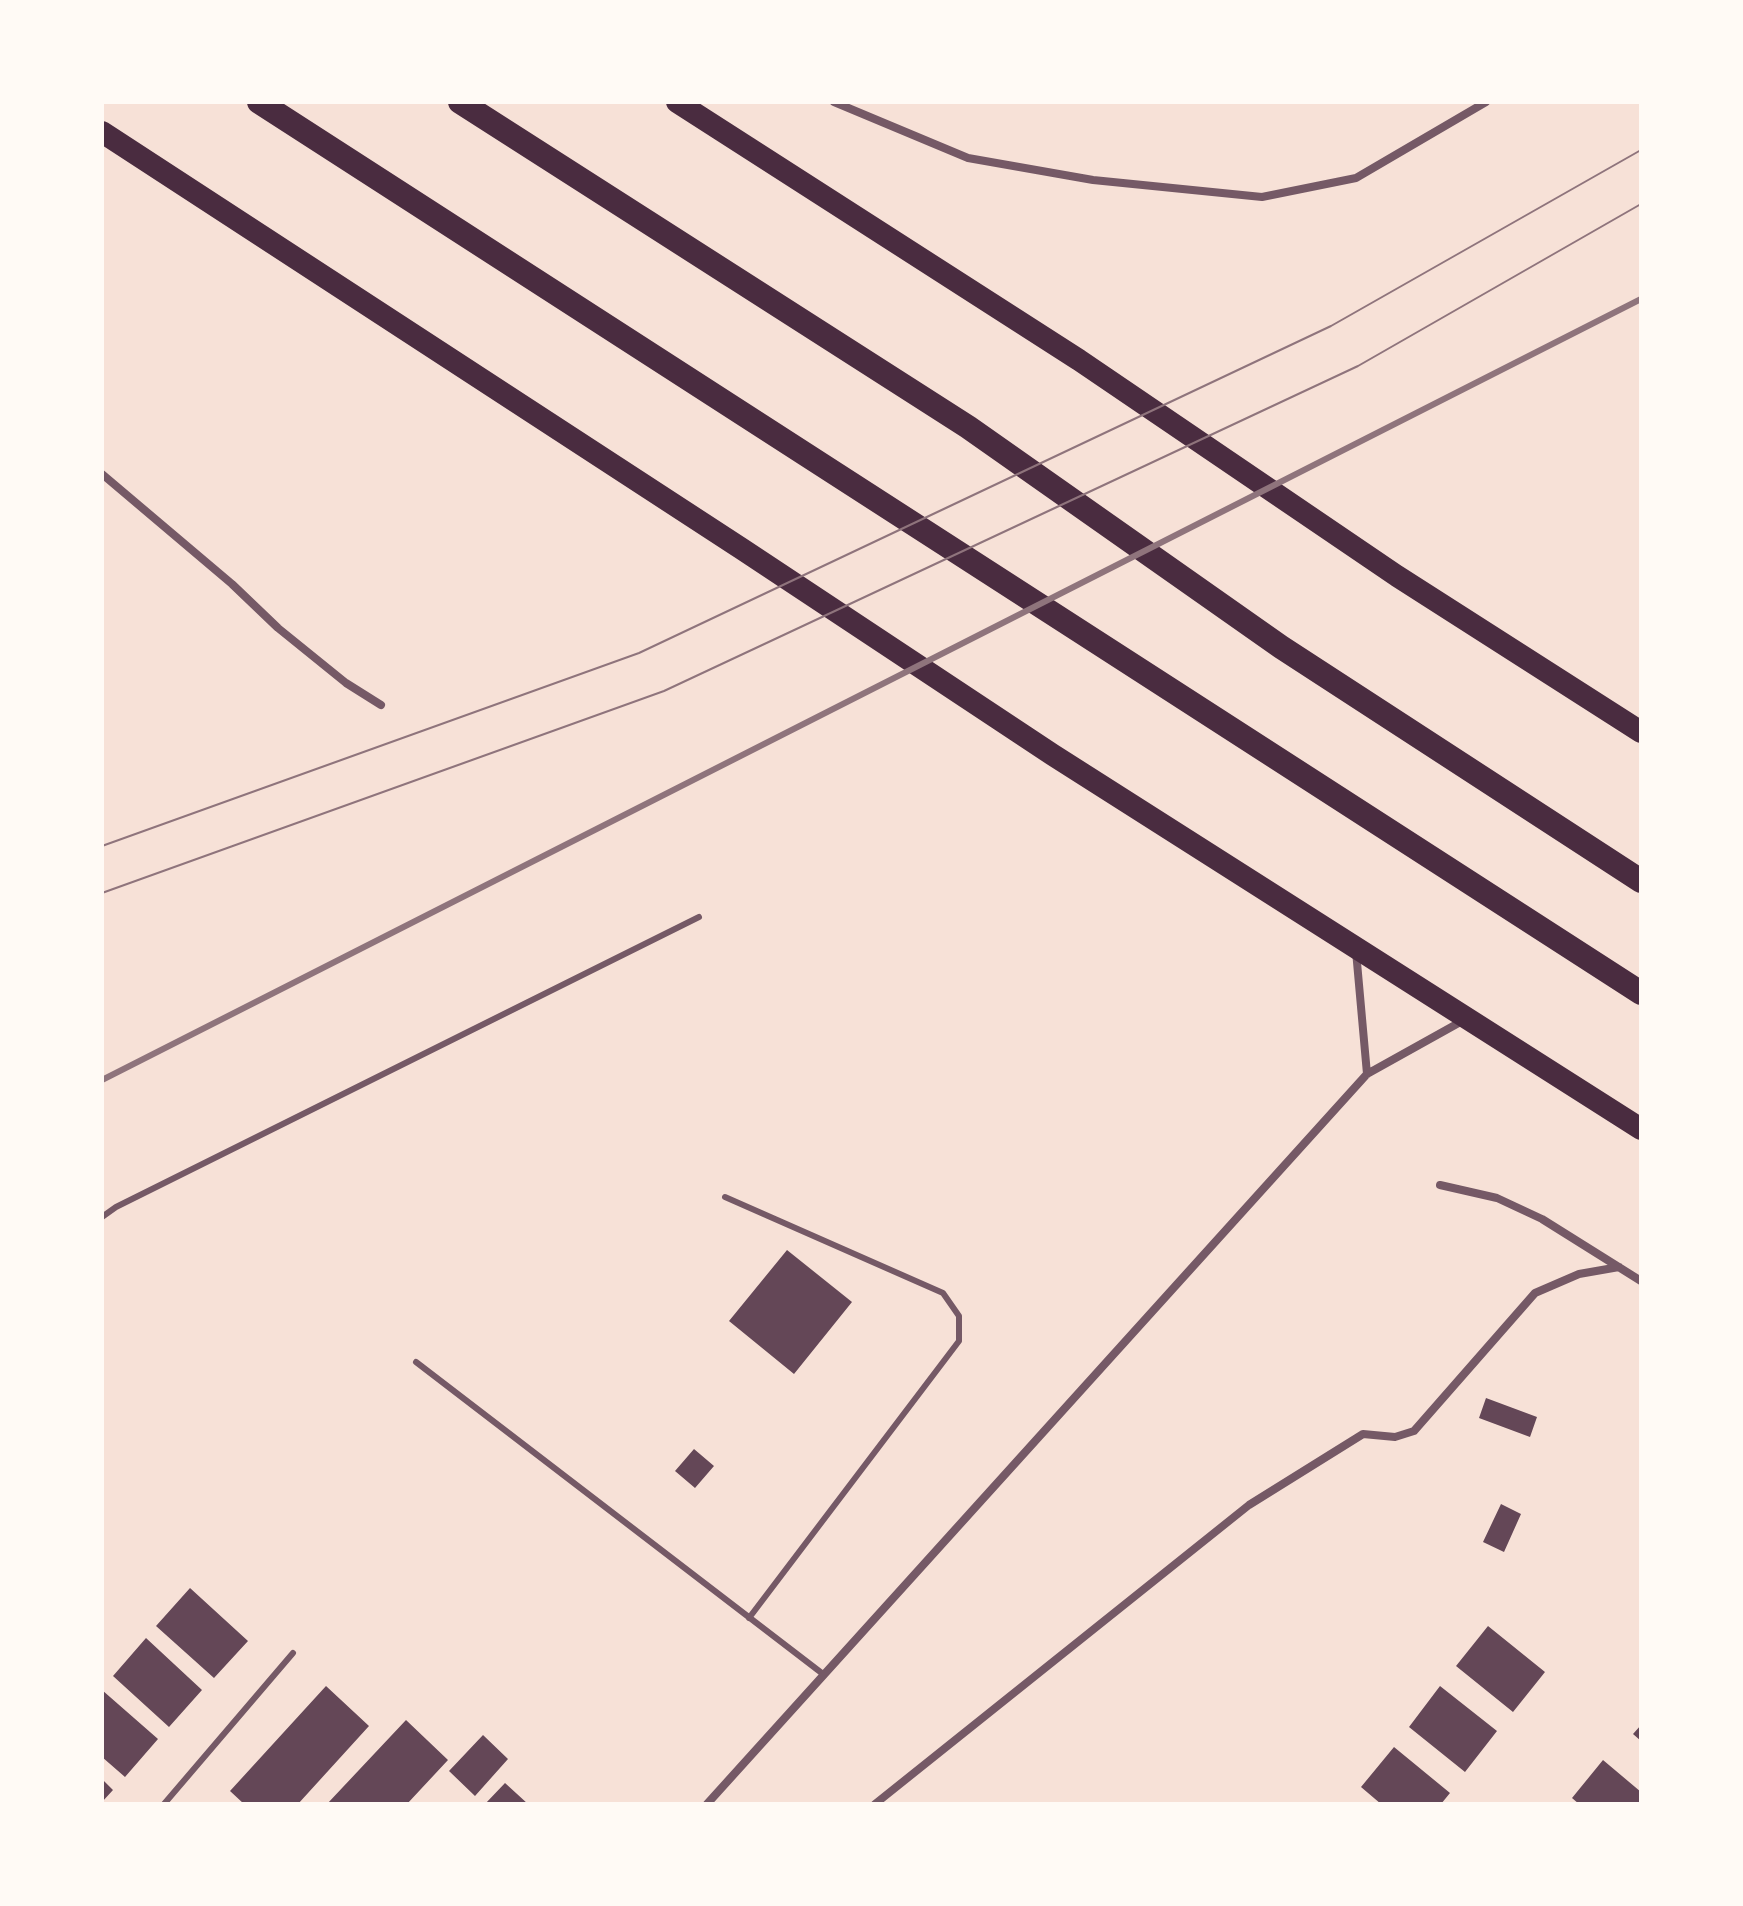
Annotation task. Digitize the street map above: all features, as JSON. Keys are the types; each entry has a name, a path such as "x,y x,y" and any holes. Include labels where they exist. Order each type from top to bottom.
{"highway":[{"path":"259,102 1641,993"},
{"path":"460,102 968,427 1281,647 1641,881"},
{"path":"677,102 1079,360 1397,576 1641,732"},
{"path":"102,132 1053,755 1641,1129"}],"street":[{"path":"834,102 968,158 1093,180 1262,197 1356,178 1486,102"},
{"path":"102,474 220,573 278,628 346,683 381,705"},
{"path":"1356,948 1367,1074"},
{"path":"707,1804 1367,1074 1467,1018"},
{"path":"1440,1185 1497,1198 1542,1219 1641,1281"},
{"path":"875,1804 1249,1505 1363,1434 1395,1437 1414,1431 1535,1293 1579,1274 1619,1267"}],"lane":[{"path":"102,1217 116,1207 699,917"},
{"path":"725,1197 943,1293 959,1316 959,1341 749,1618"},
{"path":"416,1362 823,1674"},
{"path":"164,1804 293,1653"}],"building":[{"path":"787,1250 852,1302 794,1374 729,1321"},
{"path":"1486,1398 1537,1417 1530,1437 1479,1418"},
{"path":"694,1449 714,1466 695,1488 675,1471"},
{"path":"1501,1504 1521,1514 1504,1552 1483,1542"},
{"path":"190,1588 248,1641 214,1678 156,1626"},
{"path":"1488,1626 1545,1672 1513,1712 1456,1666"},
{"path":"146,1638 202,1690 169,1727 113,1676"},
{"path":"326,1686 369,1726 298,1804 244,1804 230,1791"},
{"path":"1440,1686 1497,1731 1465,1772 1409,1727"},
{"path":"102,1690 158,1739 125,1777 102,1757"},
{"path":"406,1720 448,1760 407,1804 327,1804"},
{"path":"1641,1725 1641,1741 1633,1734"},
{"path":"483,1735 508,1759 475,1796 449,1771"},
{"path":"1394,1747 1450,1793 1441,1804 1381,1804 1361,1787"},
{"path":"1603,1760 1641,1792 1641,1804 1579,1804 1572,1798"},
{"path":"102,1779 113,1790 102,1802"},
{"path":"505,1783 528,1804 485,1804"}],"tram line":[{"path":"102,846 639,653 1331,326 1641,150"},
{"path":"102,893 664,691 1358,366 1641,204"}],"railway":[{"path":"102,1080 1641,299"}]}
